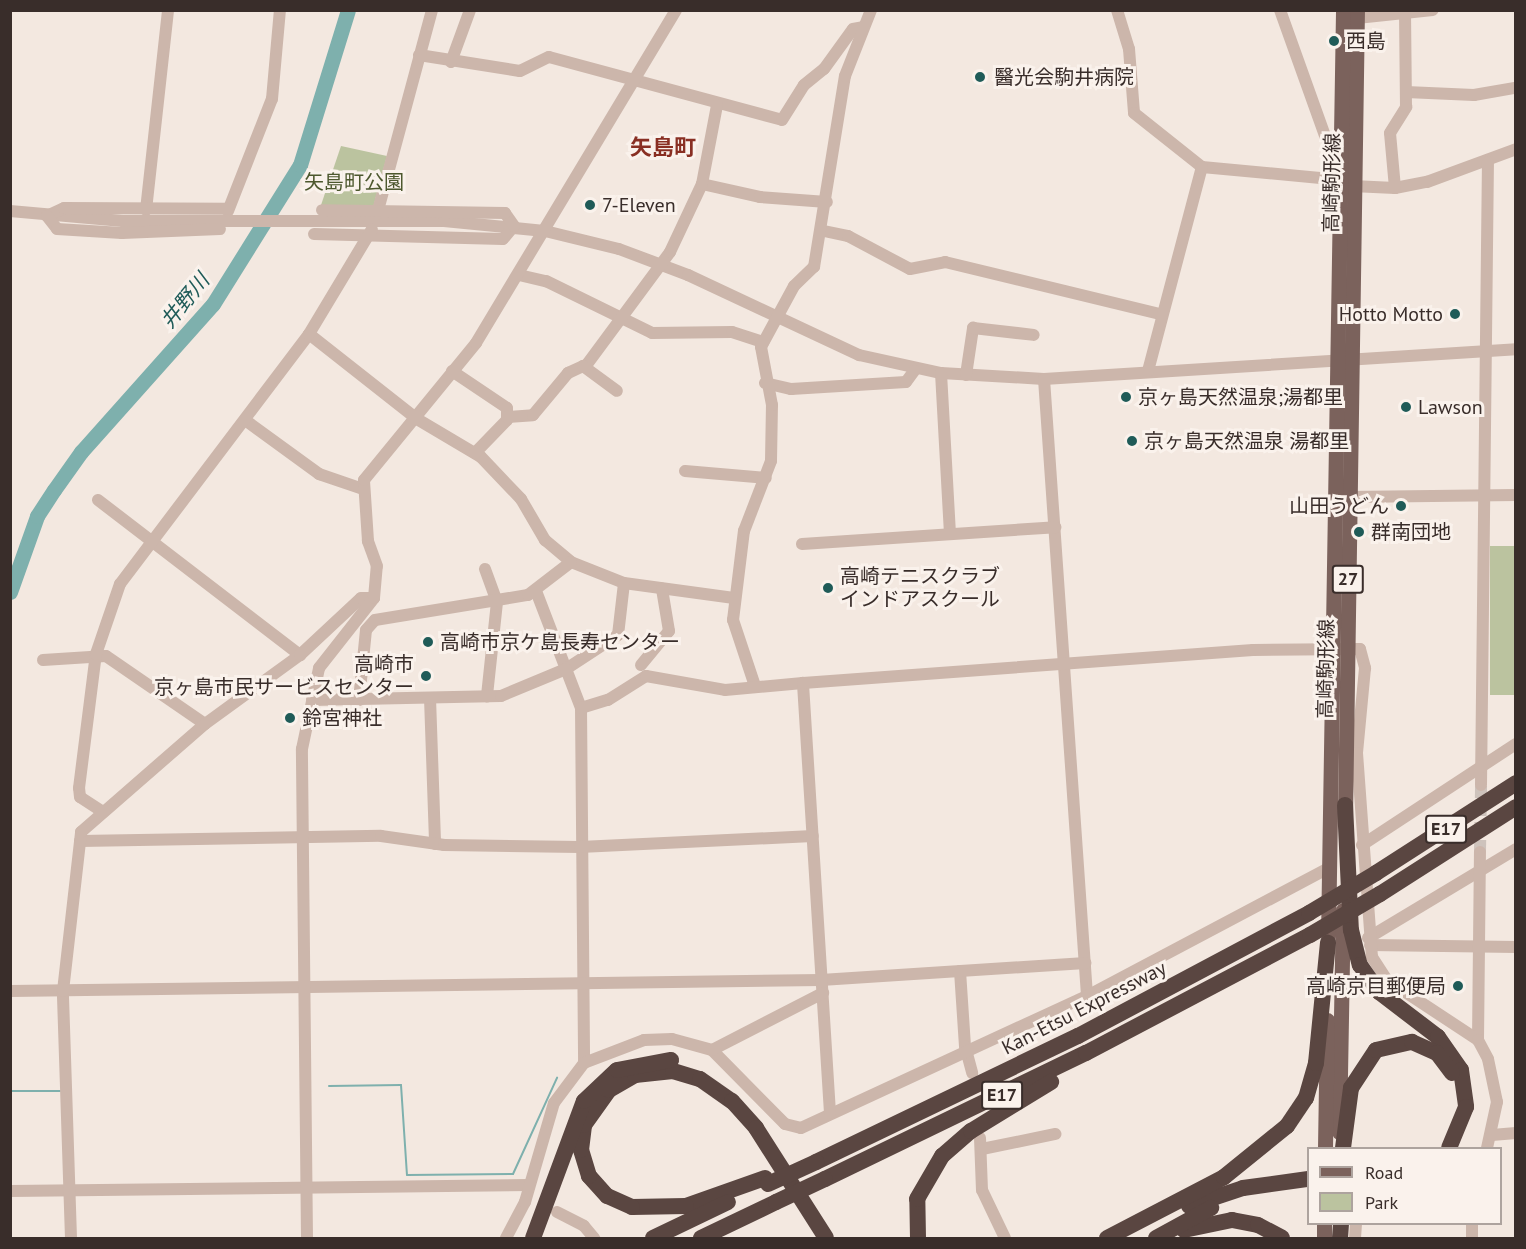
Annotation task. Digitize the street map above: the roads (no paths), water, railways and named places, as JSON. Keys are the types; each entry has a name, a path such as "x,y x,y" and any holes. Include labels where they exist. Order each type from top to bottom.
{"highway":[{"name":"Kan-Etsu Expressway","path":"653,1239 1309,913 1376,873 1515,783"},
{"path":"1345,805 1352,930 1360,965 1379,993 1438,1037 1461,1070 1466,1107 1450,1147"},
{"name":"Kan-Etsu Expressway","path":"701,1239 1178,1006 1380,894 1515,807"},
{"path":"1107,1239 1245,1163 1298,1112 1316,1063 1328,943"},
{"path":"918,1239 915,1216 923,1184 957,1142 1178,1006"},
{"path":"1343,1147 1357,1072 1376,1050 1400,1041 1437,1053 1455,1083 1453,1124 1438,1147"},
{"path":"533,1239 584,1101 617,1070 660,1060 693,1065 736,1091 775,1139 837,1239"},
{"path":"766,1181 686,1206 632,1207 607,1196 589,1176 581,1150 584,1125 598,1101 635,1075 674,1071 700,1079 732,1101 756,1128 826,1239"},
{"path":"1135,1225 1243,1188 1305,1184"},
{"path":"1156,1239 1211,1208 1305,1184"},
{"path":"1163,1239 1232,1220 1258,1225 1282,1239"}],"main road":[{"name":"高崎駒形線","path":"1325,1147 1329,868 1348,497 1347,183 1352,13"},
{"name":"高崎駒形線","path":"1339,1147 1345,805 1340,649 1347,357"}],"street":[{"path":"146,210 168,10"},
{"path":"47,216 64,208 228,210 272,99 280,10"},
{"path":"377,212 432,10"},
{"path":"451,62 470,10"},
{"path":"308,1239 302,749 320,668 374,598 377,566 368,541 363,489 368,475 417,418 519,275 676,10"},
{"path":"756,686 733,620 744,531 771,461 772,405 765,383 763,342 794,286 814,267 824,231 845,76 871,10"},
{"path":"1117,10 1129,49 1134,112 1202,167 1395,188 1488,162 1515,149"},
{"path":"1280,10 1347,183"},
{"path":"1352,13 1405,14 1433,10"},
{"path":"1395,188 1390,133 1406,107 1405,14"},
{"path":"419,55 451,62 520,71 549,57 717,105 785,119 804,85 824,69 853,29 863,27"},
{"path":"1406,92 1474,95 1513,88"},
{"path":"507,417 532,415 568,373 585,367 623,320 662,265 702,184 717,105"},
{"path":"1481,785 1488,349 1488,162"},
{"path":"1148,371 1160,314 1202,167"},
{"path":"702,184 776,199 827,202"},
{"path":"322,210 505,213 514,226"},
{"path":"10,211 47,216 304,219 514,226 545,231 662,265 859,355 914,371 1044,379 1347,357 1515,349"},
{"path":"47,216 57,229 122,233 220,229"},
{"path":"314,234 371,231 503,239 514,226"},
{"path":"103,812 80,796 79,788 96,654 120,584 309,334 371,231"},
{"path":"824,231 848,236 910,269 945,262 1160,314"},
{"path":"519,275 546,281 652,333 732,332 763,342"},
{"path":"966,375 973,328 1034,335"},
{"path":"309,334 417,418 475,453 521,499 545,540 571,562 624,583 734,598"},
{"path":"585,367 617,391"},
{"path":"452,371 507,408 507,417 475,453"},
{"path":"765,383 791,389 906,382 914,371"},
{"path":"941,373 950,534"},
{"path":"1044,379 1087,996"},
{"path":"245,420 319,474 363,489"},
{"path":"685,471 766,478"},
{"path":"1348,497 1515,495"},
{"path":"98,500 300,655"},
{"path":"802,544 1055,527"},
{"path":"359,699 366,630 375,620 497,602 536,591 571,562"},
{"path":"485,569 497,602 487,696"},
{"path":"312,700 430,698 515,693 566,669 618,635 624,583"},
{"path":"641,665 669,631 662,589"},
{"path":"536,591 581,708 580,847 584,1063"},
{"path":"71,1239 63,991 81,832 205,724 300,655 361,598 374,598"},
{"path":"581,708 608,700 646,676 725,690 1064,665 1360,649 1365,660 1357,753 1369,942 1387,980 1478,1040"},
{"path":"42,660 96,654 205,724"},
{"path":"802,683 830,1113"},
{"path":"430,698 435,844"},
{"path":"1362,845 1482,769 1515,744"},
{"path":"80,841 381,836 435,844 580,847 813,836"},
{"path":"1369,942 1481,873 1515,849"},
{"path":"1480,852 1478,1040 1494,1079 1492,1135 1488,1147"},
{"path":"506,1239 532,1204 529,1185 554,1103 584,1063 644,1040 672,1039 712,1050 785,1124 801,1128 830,1113 968,1054 1087,996 1329,868"},
{"path":"1369,942 1515,947"},
{"path":"10,991 583,983 822,986 960,971 1085,963"},
{"path":"960,971 968,1054 979,1077"},
{"path":"712,1050 822,986"},
{"path":"1492,1135 1515,1133"},
{"path":"1005,1239 982,1190 981,1144 1055,1134"},
{"path":"10,1191 307,1184 529,1185"},
{"path":"557,1212 584,1226 594,1239"}],"waterway":[{"name":"井野川","path":"10,592 37,516 54,490 81,452 213,304 300,165 348,10"},
{"path":"329,1086 401,1085 407,1175 513,1174 557,1078"},
{"path":"10,1091 60,1091"}],"tunnel":[{"path":"1480,852 1481,785"}],"place":[{"name":"西島","path":"1334,41"},
{"name":"醫光会駒井病院","path":"980,77"},
{"name":"7-Eleven","path":"590,205"},
{"name":"Hotto Motto","path":"1455,314"},
{"name":"京ヶ島天然温泉;湯都里","path":"1126,397"},
{"name":"Lawson","path":"1406,407"},
{"name":"京ヶ島天然温泉 湯都里","path":"1132,441"},
{"name":"山田うどん","path":"1401,506"},
{"name":"群南団地","path":"1359,532"},
{"name":"高崎テニスクラブ インドアスクール","path":"828,588"},
{"name":"高崎市京ケ島長寿センター","path":"428,642"},
{"name":"高崎市 京ヶ島市民サービスセンター","path":"426,676"},
{"name":"鈴宮神社","path":"290,718"},
{"name":"高崎京目郵便局","path":"1458,986"}],"district":[{"name":"矢島町","path":"663,148"}],"park label":[{"name":"矢島町公園","path":"354,182"}]}
